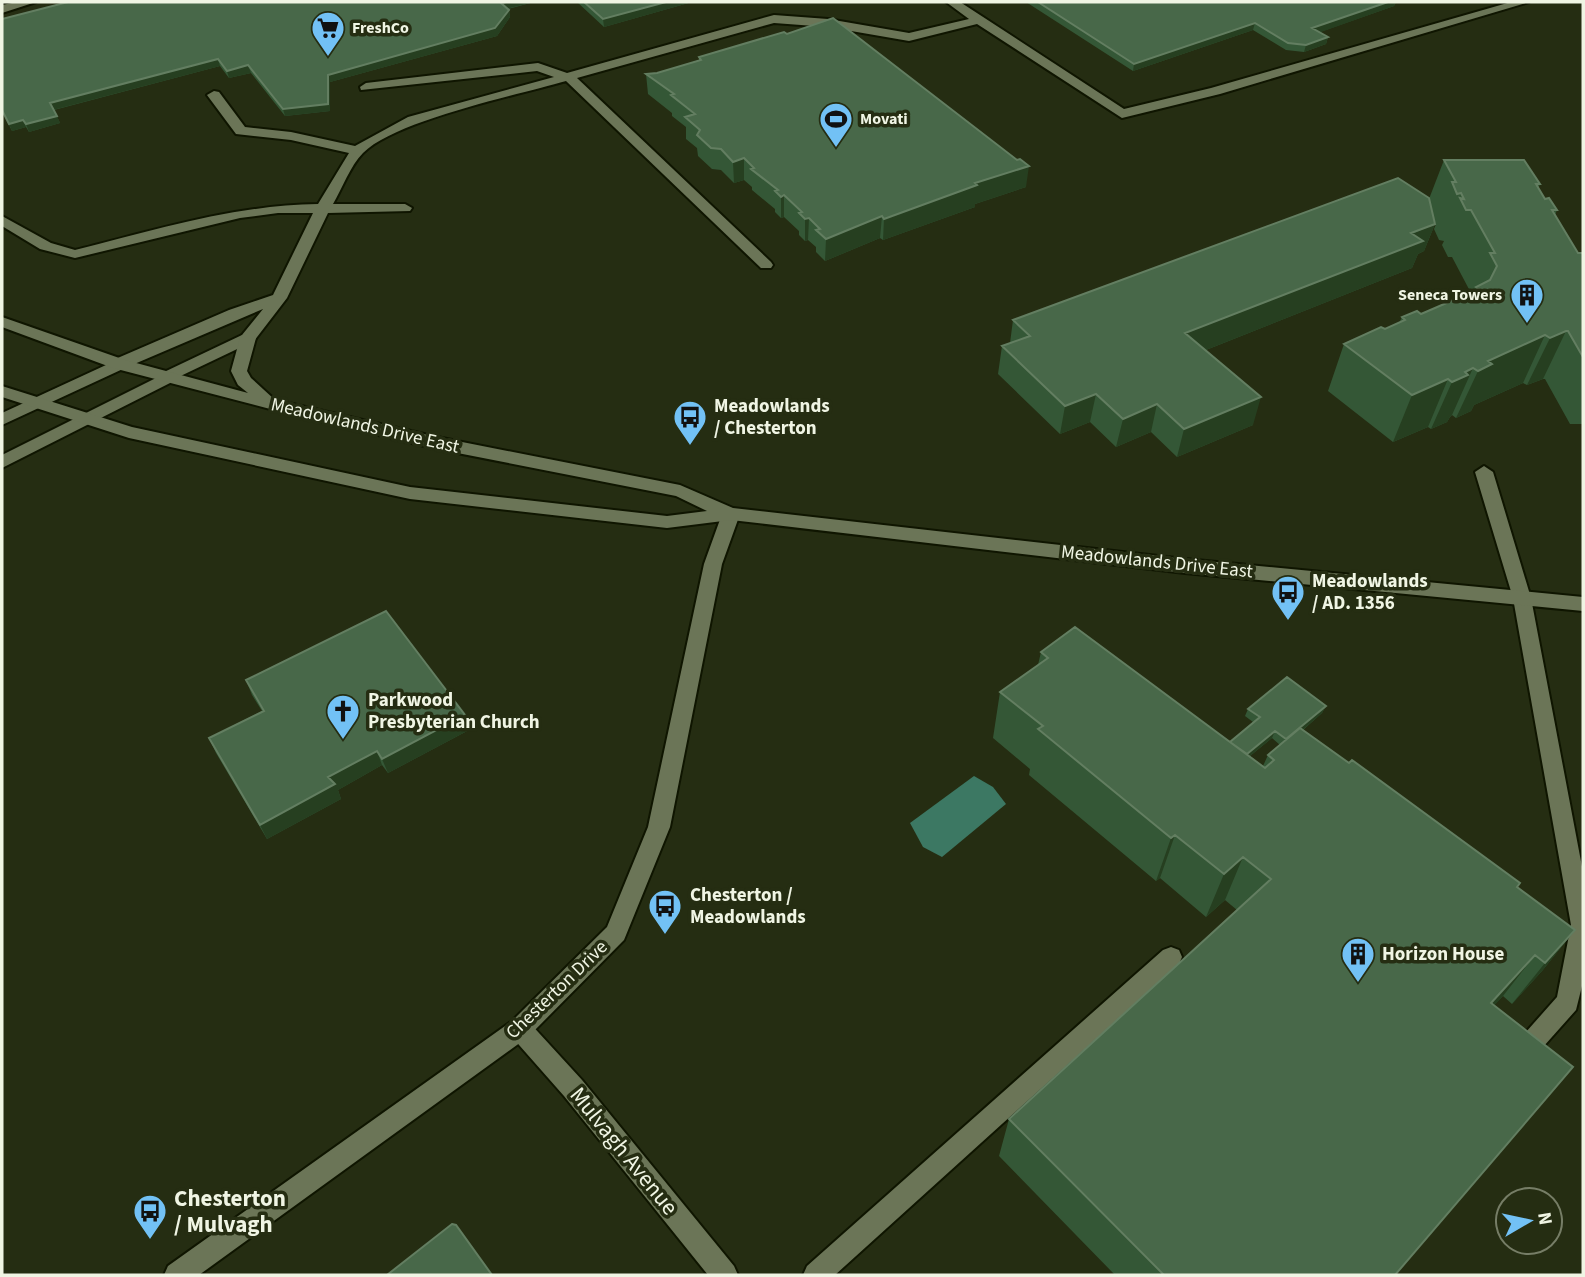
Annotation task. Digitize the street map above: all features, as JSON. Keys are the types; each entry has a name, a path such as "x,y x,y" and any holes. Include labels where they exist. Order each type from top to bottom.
{"main road":[{"path":"2,9 30,2"},
{"path":"952,2 1122,114 1215,91 1523,2"},
{"path":"2,420 234,313 279,298 311,229 357,151 374,139 413,120 774,19 828,23 909,37 978,20"},
{"path":"366,86 538,67 570,78 766,265"},
{"path":"214,95 242,131 291,136 357,151"},
{"path":"2,220 57,252 75,254 240,214 278,209 405,208"},
{"name":"Meadowlands Drive East","path":"2,323 119,364 274,405 436,443 680,491 731,514"},
{"path":"248,338 239,371 244,381 274,405"},
{"path":"2,462 168,377"},
{"name":"Meadowlands Drive East","path":"2,391 129,432 410,494 667,522 731,514 1185,566 1583,604"},
{"path":"1484,472 1522,598 1582,925 1568,1002 1509,1068"},
{"name":"Chesterton Drive","path":"177,1275 520,1029 616,933 659,827 713,564 731,514"},
{"path":"816,1275 1171,957"},
{"name":"Mulvagh Avenue","path":"520,1029 573,1088 725,1275"}],"lane":[{"path":"168,377 248,338 279,298"}],"shaded area":[{"path":"974,776 993,787 1006,804 942,857 923,847 910,823"}],"building":[{"path":"68,2 506,2 501,3 509,10 495,28 328,75 328,104 283,109 248,65 227,71 218,59 50,103 57,116 26,124 23,120 9,124 2,110 2,19"},
{"path":"584,2 666,2 603,19"},
{"path":"1038,2 1388,2 1312,28 1328,37 1306,45 1288,43 1255,23 1134,64"},
{"name":"Movati","path":"833,18 1017,160 1020,159 1029,166 975,183 977,185 884,219 882,216 826,239 816,230 820,229 809,218 805,219 799,213 802,212 784,195 781,197 775,191 778,190 751,169 754,168 744,158 733,162 721,149 711,148 697,135 700,130 685,117 695,114 671,95 674,94 646,74 701,60 699,57 784,32 787,34"},
{"path":"1444,160 1524,160 1540,184 1536,184 1545,199 1549,198 1557,210 1552,210 1578,253 1583,254 1583,357 1568,331 1550,338 1545,335 1488,361 1492,364 1478,371 1473,368 1465,372 1468,375 1452,382 1448,379 1412,395 1344,344 1381,327 1385,329 1405,320 1402,317 1417,311 1421,314 1479,289 1476,287 1490,280 1497,266 1490,253 1495,253 1471,210 1466,210 1460,198 1464,199 1461,193 1457,194 1452,182 1456,182"},
{"path":"1398,178 1429,198 1435,224 1411,233 1423,241 1185,333 1261,397 1184,429 1157,404 1123,419 1096,394 1065,406 1002,346 1030,336 1013,320"},
{"name":"Parkwood Presbyterian Church","path":"386,611 465,715 382,759 377,751 328,777 335,784 260,825 209,738 264,711 246,680"},
{"name":"Horizon House","path":"1075,627 1265,768 1274,760 1268,755 1300,728 1349,763 1352,760 1520,883 1517,887 1575,930 1545,963 1535,955 1491,1003 1573,1067 1395,1275 1164,1275 1009,1119 1271,879 1243,857 1224,874 1175,835 1171,838 1038,729 1043,726 1000,692 1048,658 1041,652"},
{"path":"1287,677 1326,706 1286,739 1275,731 1247,754 1230,742 1260,717 1248,709"},
{"path":"452,1224 456,1225 492,1275 387,1275"}],"place":[{"name":"FreshCo","path":"328,58"},
{"name":"Movati","path":"836,149"},
{"name":"Seneca Towers","path":"1527,325"},
{"name":"Meadowlands / Chesterton","path":"690,447"},
{"name":"Meadowlands / AD. 1356","path":"1288,622"},
{"name":"Parkwood Presbyterian Church","path":"343,741"},
{"name":"Chesterton / Meadowlands","path":"665,936"},
{"name":"Horizon House","path":"1358,984"},
{"name":"Chesterton / Mulvagh","path":"150,1241"}]}
